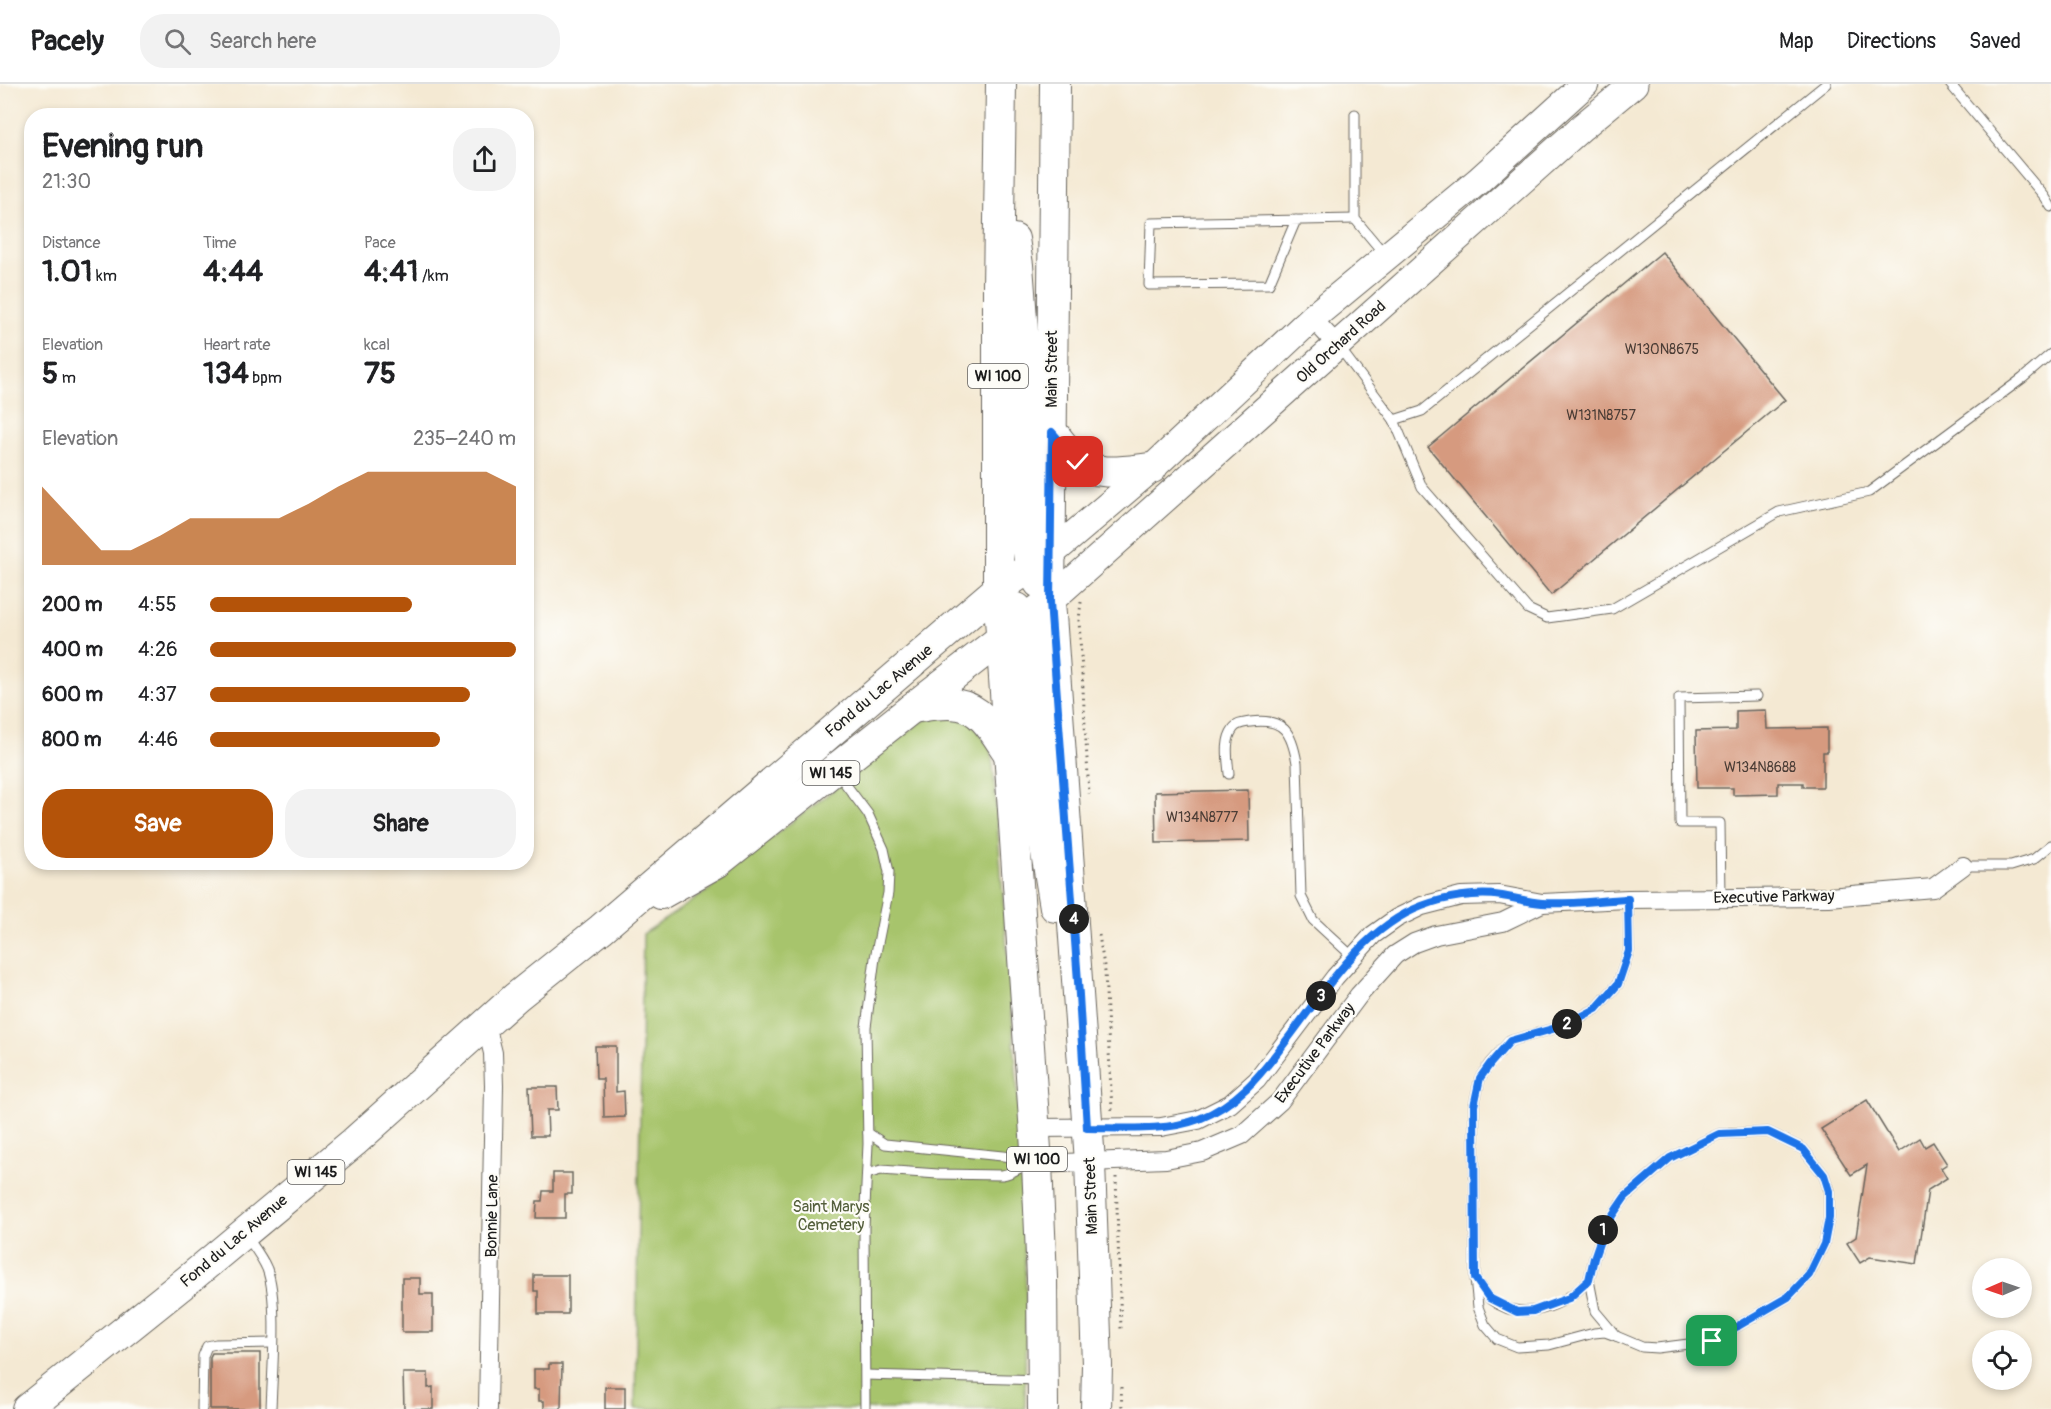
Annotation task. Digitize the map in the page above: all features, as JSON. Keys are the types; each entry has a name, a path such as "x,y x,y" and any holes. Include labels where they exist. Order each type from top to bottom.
{"main road":[{"name":"WI 100","path":"998,589 1001,84"},
{"name":"Main Street","path":"1055,84 1052,432 1041,560 1050,602 1090,1162 1097,1365 1096,1409"},
{"path":"1000,162 1018,265 1026,374 1025,529 1041,560"},
{"path":"1052,432 1078,462 1100,472 1152,468"},
{"name":"Fond du Lac Avenue","path":"27,1409 354,1142 516,997 601,928 998,589 1041,560"},
{"path":"998,589 1013,601 1012,630 1029,661 1037,797 1055,905 1079,995"},
{"name":"Fond du Lac Avenue","path":"601,928 718,862 1050,602"},
{"name":"WI 100","path":"1012,630 1009,755 1035,1128 1030,1164 1043,1409"},
{"path":"912,708 960,705 986,720 1009,755"}],"street":[{"path":"1041,560 1152,468 1312,318 1478,181 1585,84"},
{"name":"Old Orchard Road","path":"1050,602 1582,127 1634,84"},
{"path":"1312,318 1337,345"},
{"name":"Executive Parkway","path":"1035,1128 1161,1127 1198,1119 1230,1104 1257,1080 1335,977 1373,935 1397,918 1422,906 1461,896 1499,895 1542,903 1628,899 1829,897 1933,888 1963,866"},
{"name":"Executive Parkway","path":"1030,1164 1166,1159 1202,1152 1242,1135 1280,1101 1359,995 1395,955 1414,943 1436,935 1503,922 1542,903"},
{"path":"1353,957 1375,978"},
{"name":"Bonnie Lane","path":"486,1025 493,1053 494,1086 488,1409"},
{"path":"1268,1065 1292,1085"}],"lane":[{"path":"1394,420 1422,411 1826,84"},
{"path":"1950,84 2051,207"},
{"path":"1355,114 1355,219 1387,256"},
{"path":"1296,220 1269,284 1149,285 1151,223 1296,220 1355,219"},
{"path":"1337,345 1394,420 1422,487 1528,609 1547,618 1612,609 1779,512 1869,492 2023,378 2051,354"},
{"path":"1721,898 1720,823 1680,823 1679,698 1757,696"},
{"path":"1229,774 1227,741 1233,728 1239,724 1271,721 1284,728 1294,741 1297,763 1301,896 1313,920 1353,957"},
{"path":"835,769 868,814 884,849 889,872 888,893 875,958 866,1027 868,1133 864,1228 865,1409"},
{"path":"1963,866 2011,866 2034,860 2051,845"},
{"path":"1616,1336 1595,1311 1589,1280 1594,1258 1605,1226 1625,1197 1670,1158 1719,1134 1768,1132 1803,1149 1824,1175 1829,1191 1829,1218 1824,1244 1809,1275 1788,1297 1712,1341 1657,1348 1642,1347 1605,1332 1549,1345 1517,1347 1497,1338 1485,1325 1478,1307 1475,1278 1474,1106 1480,1078 1510,1041 1563,1026 1596,1009 1618,984 1629,951 1628,899"},
{"path":"868,1133 885,1144 1012,1157 1030,1164"},
{"path":"867,1174 881,1170 1002,1175 1030,1164"},
{"path":"244,1233 267,1269 273,1310 271,1409"},
{"path":"1475,1278 1489,1298 1517,1312 1533,1311 1558,1303 1569,1298 1589,1280"},
{"path":"202,1409 203,1356 207,1346 272,1343"},
{"path":"866,1375 1043,1380"}],"path":[{"path":"1082,593 1079,620 1089,795"},
{"path":"1098,932 1105,972 1112,1103"},
{"path":"1117,1187 1121,1334"},
{"path":"1121,1377 1122,1409"}],"green space":[{"name":"Saint Marys Cemetery","path":"935,715 971,721 990,747 993,765 1017,1080 1026,1289 1025,1409 635,1409 643,934 709,890 779,832 921,722"}],"building":[{"path":"1662,252 1785,400 1551,595 1428,447"},
{"path":"1766,710 1767,729 1827,728 1827,752 1823,752 1823,787 1803,787 1803,783 1778,783 1778,794 1733,795 1733,788 1697,788 1696,731 1736,730 1736,711"},
{"path":"1248,790 1249,841 1156,843 1155,792"},
{"path":"595,1046 616,1046 616,1092 624,1091 625,1117 604,1118 603,1079 596,1079"},
{"path":"529,1087 557,1087 558,1110 547,1110 548,1136 531,1136"},
{"path":"1867,1100 1899,1152 1920,1138 1925,1147 1933,1142 1947,1164 1941,1168 1947,1178 1928,1190 1917,1264 1870,1257 1860,1263 1847,1243 1856,1237 1867,1165 1851,1175 1821,1129"},
{"path":"553,1173 572,1173 572,1194 565,1194 565,1218 536,1218 537,1201 542,1201 543,1191 553,1191"},
{"path":"534,1275 568,1275 568,1314 538,1314 538,1291 534,1291"},
{"path":"402,1278 420,1278 420,1294 433,1294 433,1332 402,1332"},
{"path":"212,1353 260,1353 260,1409 210,1409 210,1357"},
{"path":"549,1364 562,1364 561,1409 544,1409 544,1401 539,1401 539,1389 534,1389 534,1369 549,1369"},
{"path":"403,1373 428,1373 428,1388 433,1387 433,1409 404,1409"},
{"path":"605,1387 625,1387 625,1409 605,1409"}],"route":[{"path":"1078,462 1052,432 1050,602 1087,1128 1161,1127 1198,1119 1230,1104 1257,1080 1335,977 1373,935 1397,918 1422,906 1461,896 1499,895 1542,903 1628,899 1629,951 1618,984 1596,1009 1563,1026 1510,1041 1480,1078 1474,1106 1475,1278 1489,1298 1517,1312 1533,1311 1569,1298 1589,1280 1605,1226 1625,1197 1670,1158 1719,1134 1768,1132 1803,1149 1824,1175 1829,1191 1829,1218 1824,1244 1809,1275 1788,1297 1712,1341"}]}
